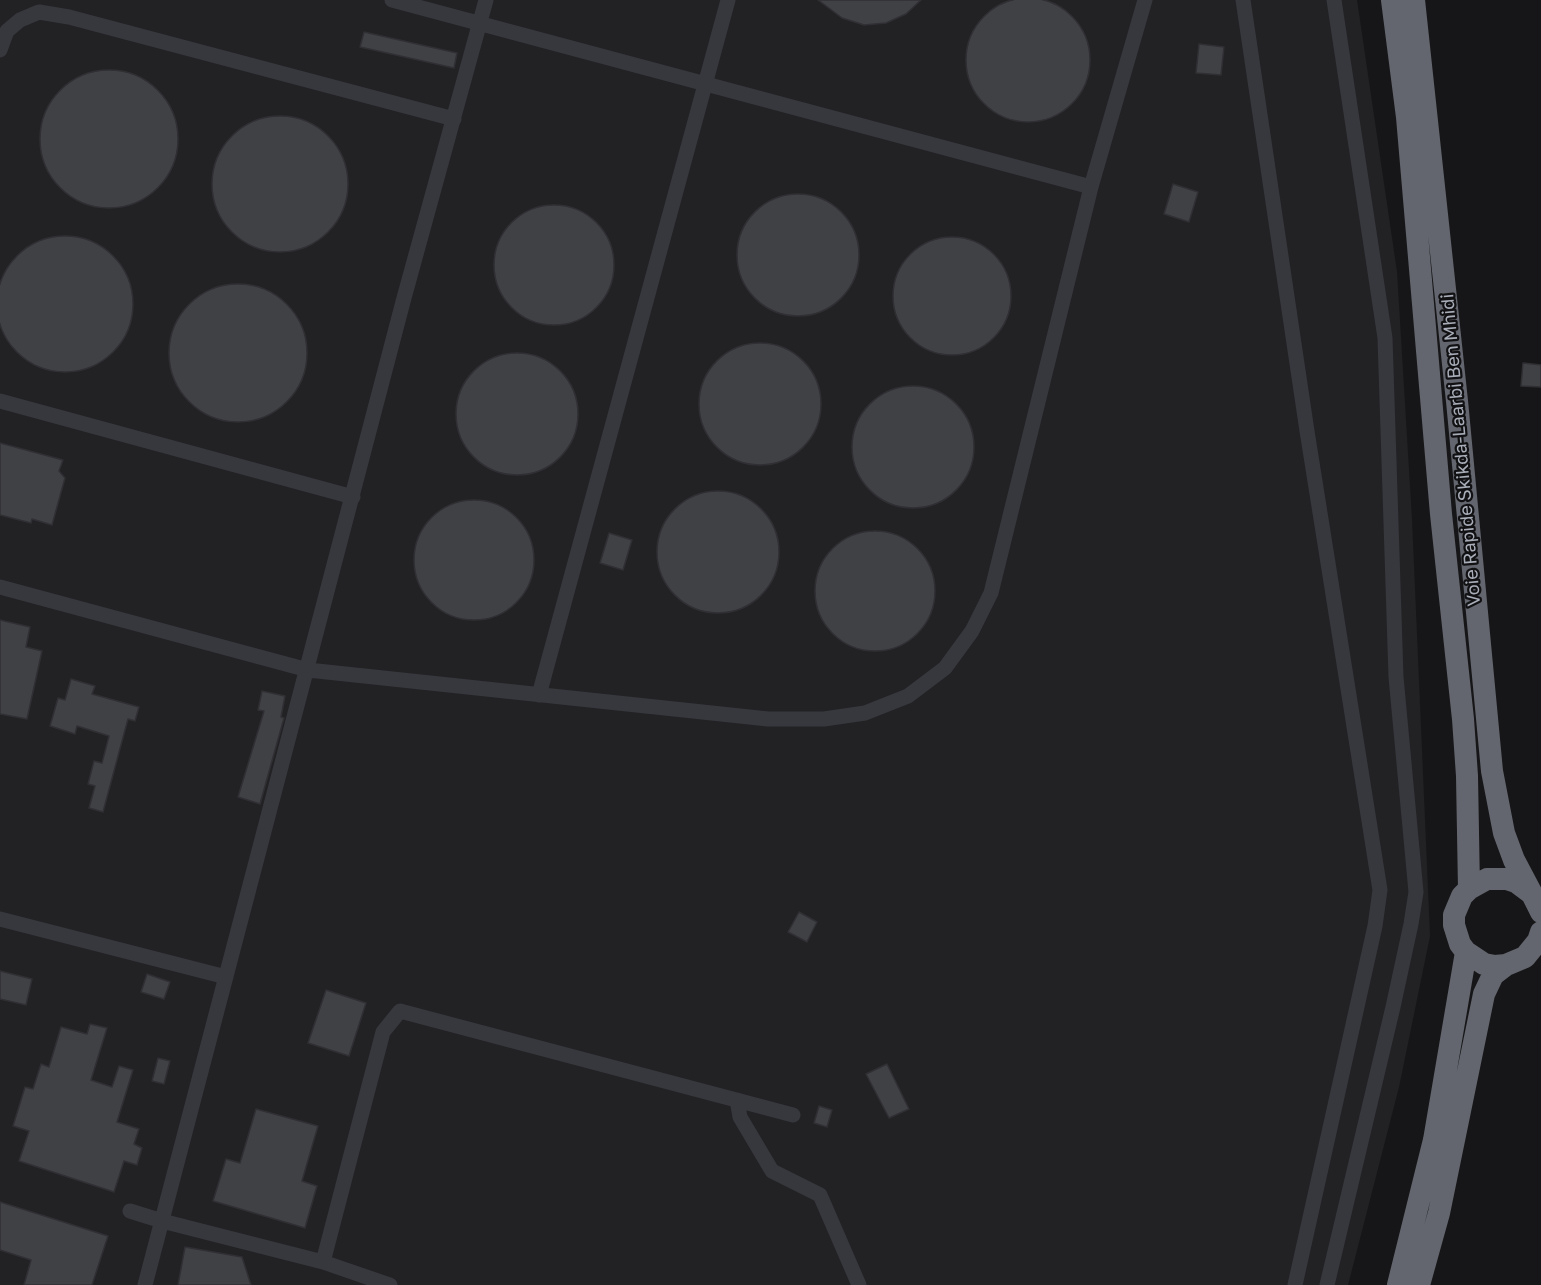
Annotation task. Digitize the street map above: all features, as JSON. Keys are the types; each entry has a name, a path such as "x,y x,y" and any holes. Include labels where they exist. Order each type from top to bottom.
{"highway":[{"name":"Voie Rapide Skikda-Laarbi Ben Mhidi","path":"1392,0 1412,163 1441,514 1463,719 1467,776 1469,889"},
{"name":"Voie Rapide Skikda-Laarbi Ben Mhidi","path":"1414,0 1456,389 1492,771 1504,832 1514,860 1537,903"},
{"path":"1506,965 1484,964 1466,952 1460,944 1454,925 1457,905 1469,889 1487,879 1497,878 1516,882 1537,903"},
{"path":"1419,1285 1439,1214 1484,994 1493,975 1506,965 1525,957 1538,941 1541,932"},
{"path":"1398,1285 1434,1140 1466,952"}],"lane":[{"path":"392,0 1091,187"},
{"path":"145,1285 352,497 486,0"},
{"path":"539,694 728,0"},
{"path":"0,587 308,670 768,719 824,719 865,713 908,696 945,668 972,631 991,593 1091,187 1145,0"},
{"path":"1243,0 1309,443 1380,890 1375,926 1295,1285"},
{"path":"1327,1285 1393,1008 1416,892 1396,677 1385,338 1334,0"},
{"path":"0,50 7,31 20,20 39,12 69,17 454,119"},
{"path":"0,400 352,497"},
{"path":"0,919 226,977"},
{"path":"323,1262 383,1032 400,1011 793,1115"},
{"path":"737,1100 740,1117 772,1171 820,1195 859,1285"},
{"path":"130,1211 323,1262 390,1285"}],"shaded area":[{"path":"0,0 1357,0 1397,272 1412,520 1430,936 1399,1087 1348,1285 0,1285"}],"building":[{"path":"1028,-2 1052,2 1072,16 1086,36 1090,60 1086,84 1072,104 1052,118 1028,122 1004,118 984,104 970,84 966,60 970,36 984,16 1004,2"},
{"path":"818,0 921,0 906,14 886,23 864,25 842,18"},
{"path":"364,32 457,53 454,68 360,47"},
{"path":"1199,44 1224,47 1221,75 1196,73"},
{"path":"109,70 135,76 147,82 157,91 166,101 172,113 178,139 172,165 166,177 157,187 147,196 135,202 109,208 83,202 71,196 61,187 52,177 46,165 40,139 46,113 52,101 61,91 71,82 83,76"},
{"path":"280,116 306,121 318,127 328,136 337,146 343,158 348,184 343,210 337,222 328,232 318,241 306,247 280,252 254,247 242,241 232,232 223,222 217,210 212,184 217,158 223,146 232,136 242,127 254,121"},
{"path":"1173,184 1198,192 1189,222 1164,214"},
{"path":"798,194 821,199 841,212 854,232 859,255 854,278 841,298 821,311 798,316 775,311 755,298 742,278 737,255 742,232 755,212 775,199"},
{"path":"554,205 577,210 596,223 609,242 614,265 609,288 596,307 577,320 554,325 531,320 512,307 499,288 494,265 499,242 512,223 531,210"},
{"path":"65,236 91,241 113,256 128,278 133,304 128,330 113,352 91,367 65,372 39,367 17,352 2,330 -3,304 2,278 17,256 39,241"},
{"path":"952,237 975,241 994,254 1007,273 1011,296 1007,319 994,338 975,351 952,355 929,351 910,338 897,319 893,296 897,273 910,254 929,241"},
{"path":"238,284 264,290 287,304 301,327 307,353 301,379 287,402 264,416 238,422 212,416 189,402 175,379 169,353 175,327 189,304 212,290"},
{"path":"760,343 784,347 803,361 817,380 821,404 817,428 803,447 784,461 760,465 736,461 717,447 703,428 699,404 703,380 717,361 736,347"},
{"path":"517,353 540,358 551,363 560,371 568,380 573,391 578,414 573,437 568,448 560,457 551,465 540,470 517,475 494,470 483,465 474,457 466,448 461,437 456,414 461,391 466,380 474,371 483,363 494,358"},
{"path":"1523,363 1541,365 1541,387 1521,386"},
{"path":"913,386 936,391 947,396 956,404 964,413 969,424 974,447 969,470 964,481 956,490 947,498 936,503 913,508 890,503 879,498 870,490 862,481 857,470 852,447 857,424 862,413 870,404 879,396 890,391"},
{"path":"0,443 63,460 59,471 65,478 52,525 32,519 31,523 0,515"},
{"path":"718,491 742,495 761,509 775,528 779,552 775,576 761,595 742,609 718,613 694,609 675,595 661,576 657,552 661,528 675,509 694,495"},
{"path":"474,500 497,504 517,517 530,537 534,560 530,583 517,603 497,616 474,620 451,616 431,603 418,583 414,560 418,537 431,517 451,504"},
{"path":"875,531 898,535 918,548 931,568 935,591 931,614 918,634 898,647 875,651 852,647 832,634 819,614 815,591 819,568 832,548 852,535"},
{"path":"609,533 632,540 623,570 600,563"},
{"path":"0,620 30,627 26,647 42,651 27,719 0,714"},
{"path":"71,679 95,686 92,694 139,707 135,721 128,719 103,812 89,808 95,786 88,784 94,761 102,763 109,736 77,726 75,734 50,726 58,698 65,700"},
{"path":"262,691 285,696 281,717 284,718 260,804 238,797 264,711 258,710"},
{"path":"799,912 817,922 807,942 788,932"},
{"path":"0,971 32,979 26,1005 0,999"},
{"path":"147,974 170,982 164,999 141,992"},
{"path":"326,990 366,1003 349,1056 308,1043"},
{"path":"90,1024 107,1028 91,1080 112,1087 119,1066 133,1070 117,1122 139,1129 134,1144 142,1148 137,1165 124,1161 114,1192 19,1161 29,1131 13,1126 25,1087 33,1089 41,1064 49,1067 61,1027 87,1034"},
{"path":"158,1058 170,1061 164,1084 152,1081"},
{"path":"887,1064 909,1109 889,1118 866,1074"},
{"path":"819,1106 832,1110 827,1127 814,1123"},
{"path":"256,1109 318,1126 302,1181 317,1186 305,1228 213,1201 226,1159 240,1163"},
{"path":"0,1202 108,1236 92,1285 24,1285 31,1260 0,1250"},
{"path":"185,1247 242,1257 251,1285 178,1285"}]}
